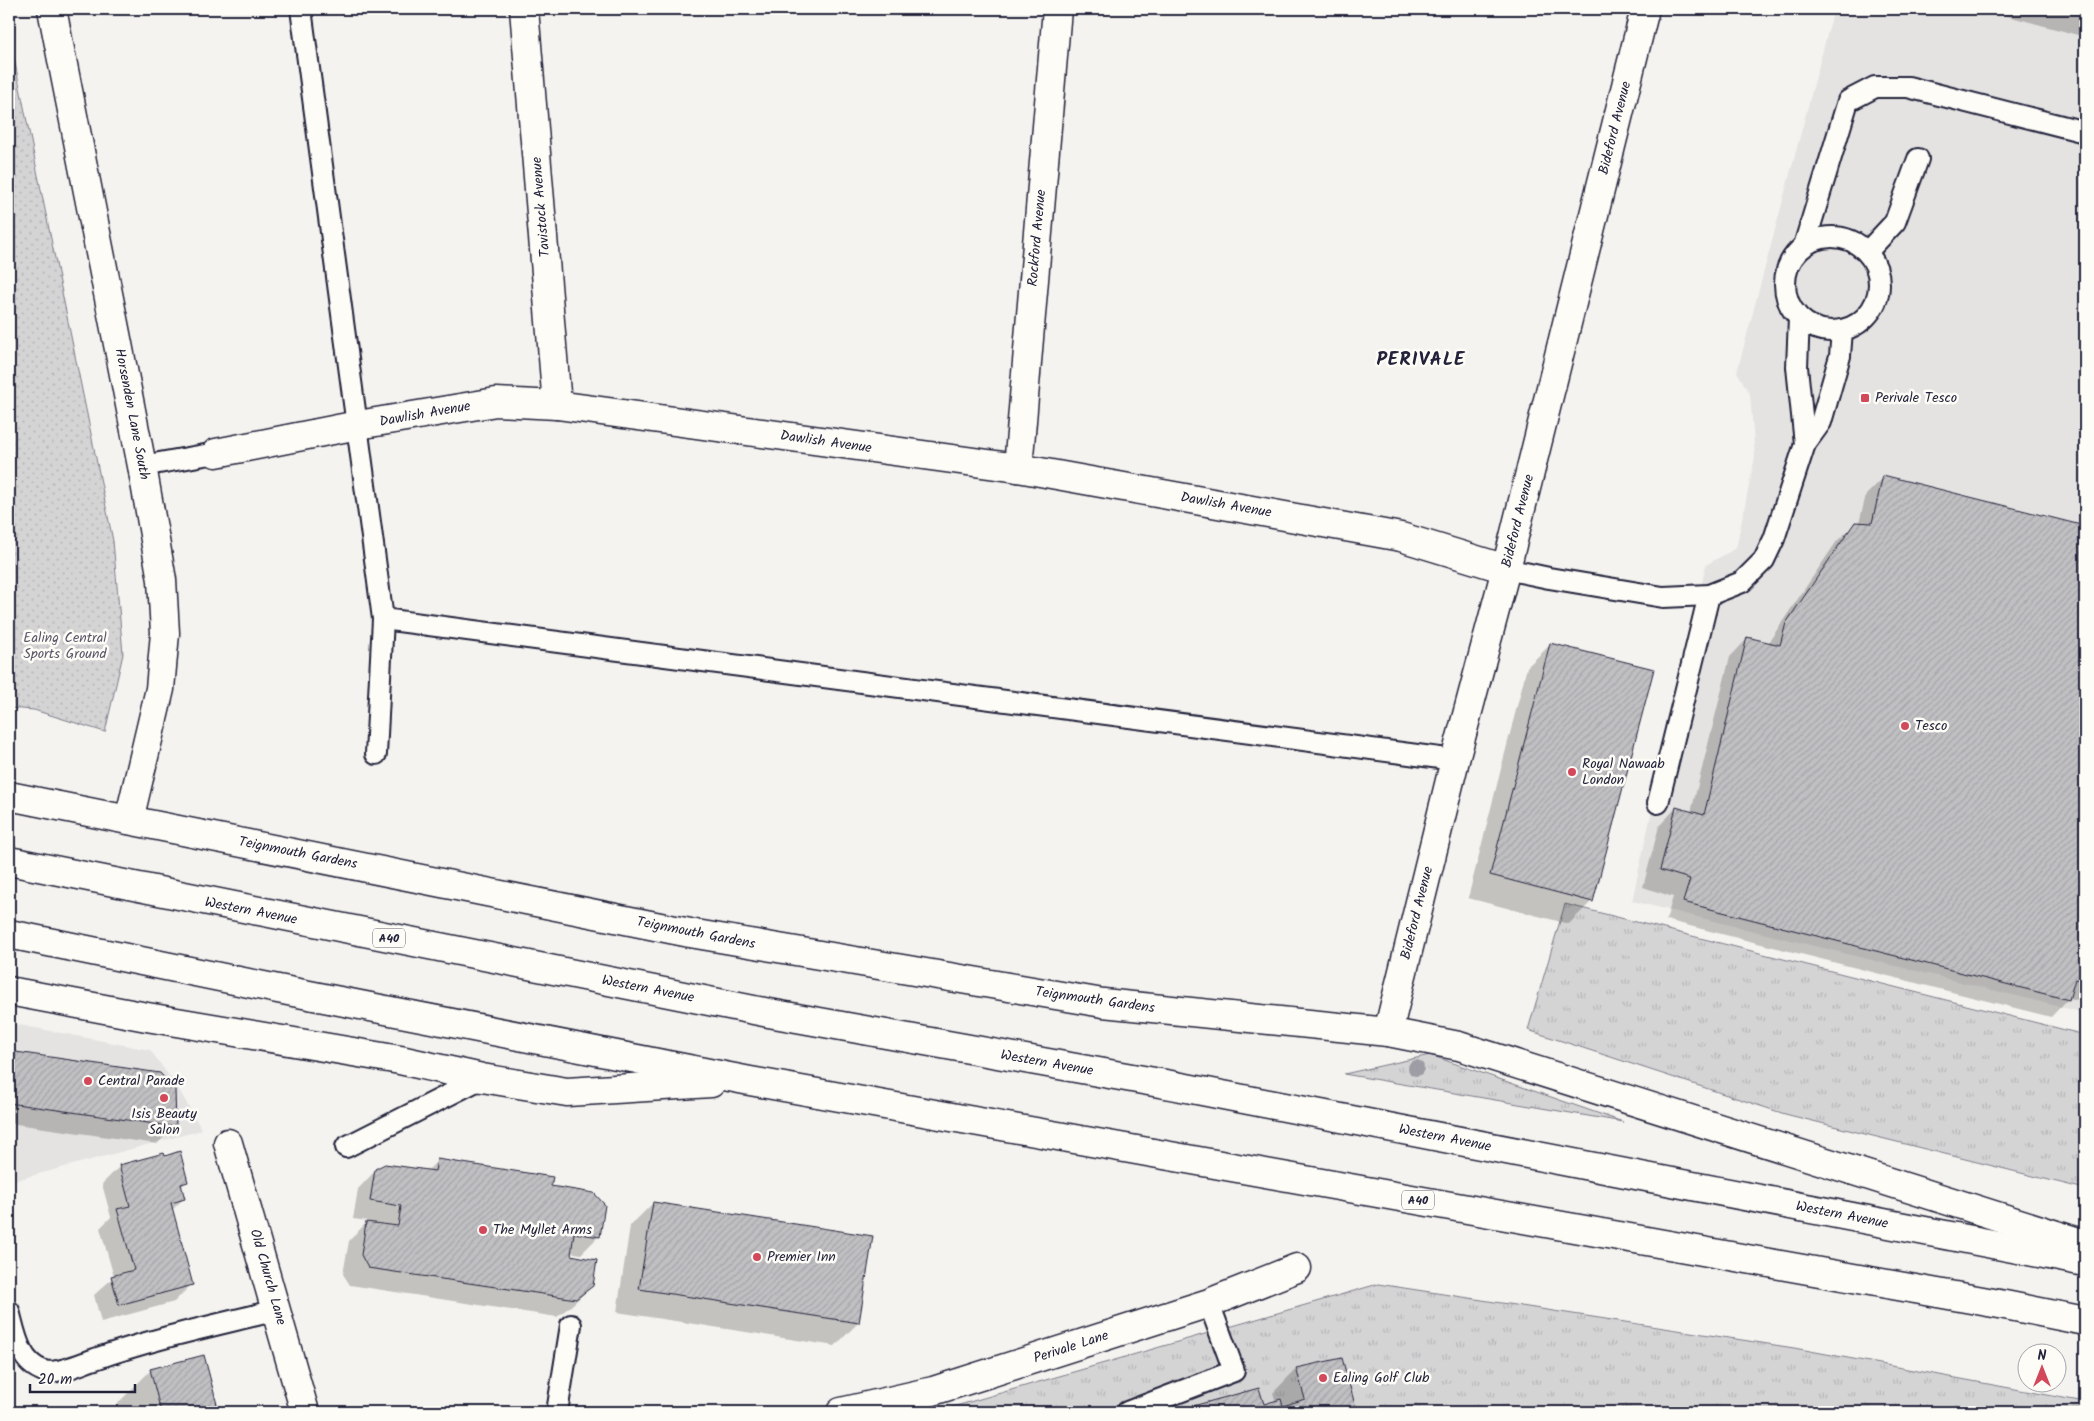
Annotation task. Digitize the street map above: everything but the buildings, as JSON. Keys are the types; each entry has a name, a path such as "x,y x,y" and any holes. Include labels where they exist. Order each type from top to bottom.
{"main road":[{"name":"Horsenden Lane South","path":"52,9 142,466 162,580 165,633 160,689 129,820"},
{"name":"Tavistock Avenue","path":"524,9 558,405"},
{"name":"Rockford Avenue","path":"1018,468 1057,9"},
{"name":"Bideford Avenue","path":"1388,1032 1455,760 1506,569 1645,9"},
{"name":"Dawlish Avenue","path":"216,453 358,425 496,402 558,405 1018,468 1401,537 1506,569"},
{"name":"Teignmouth Gardens","path":"9,796 690,933 1093,1002 1388,1032 1459,1046 2085,1244"},
{"name":"Western Avenue","path":"9,861 769,1013 1171,1085 2085,1262"},
{"name":"A40","path":"9,934 278,989 750,1081 2005,1304 2085,1321"},
{"name":"A40","path":"9,991 147,1018 400,1060 482,1078 567,1092 750,1081"},
{"name":"Old Church Lane","path":"228,1143 305,1412"},
{"name":"Perivale Lane","path":"841,1412 933,1391 1209,1303 1297,1268"}],"lane":[{"path":"301,9 383,619 376,754"},
{"path":"1804,246 1848,101 1876,87 1908,87 2085,132"},
{"path":"1867,252 1895,222 1918,159"},
{"path":"1838,237 1854,242 1867,252 1876,267 1879,284 1876,299 1868,314 1857,323 1842,330 1825,330 1810,325 1799,318 1790,305 1785,289 1786,273 1792,258 1804,246 1818,239 1838,237"},
{"path":"1799,318 1797,367 1806,444"},
{"path":"1506,569 1663,597 1709,595 1742,582 1764,560 1774,538 1806,444 1822,422 1840,356 1842,330"},
{"name":"Dawlish Avenue","path":"142,466 216,453"},
{"path":"1658,803 1709,595"},
{"path":"383,619 1455,760"},
{"path":"346,1147 482,1078"},
{"path":"1127,1412 1234,1371 1209,1303"},
{"path":"9,1311 18,1344 28,1363 45,1372 64,1370 109,1355 277,1310"},
{"path":"557,1412 571,1325"}],"shaded area":[{"path":"1834,9 2085,9 2085,1013 1632,901 1706,565 1736,548 1755,457 1750,394 1737,372"},
{"path":"9,1023 150,1050 178,1088 202,1130 9,1182"}],"green space":[{"name":"Ealing Central Sports Ground","path":"9,34 113,541 123,654 105,732 34,710 9,708"},
{"path":"1565,904 2085,1035 2085,1189 1785,1114 1528,1030"},
{"path":"1430,1055 1623,1122 1344,1074"},
{"path":"1378,1284 1794,1348 2016,1389 2016,1394 2042,1394 2085,1402 2085,1412 935,1412"}],"place":[{"name":"Perivale Tesco","path":"1865,398"},
{"name":"Tesco","path":"1905,726"},
{"name":"Royal Nawaab London","path":"1572,772"},
{"name":"Central Parade","path":"88,1081"},
{"name":"Isis Beauty Salon","path":"164,1098"},
{"name":"The Myllet Arms","path":"483,1230"},
{"name":"Premier Inn","path":"757,1257"},
{"name":"Ealing Golf Club","path":"1323,1378"}],"district":[{"name":"PERIVALE","path":"1421,360"}]}
